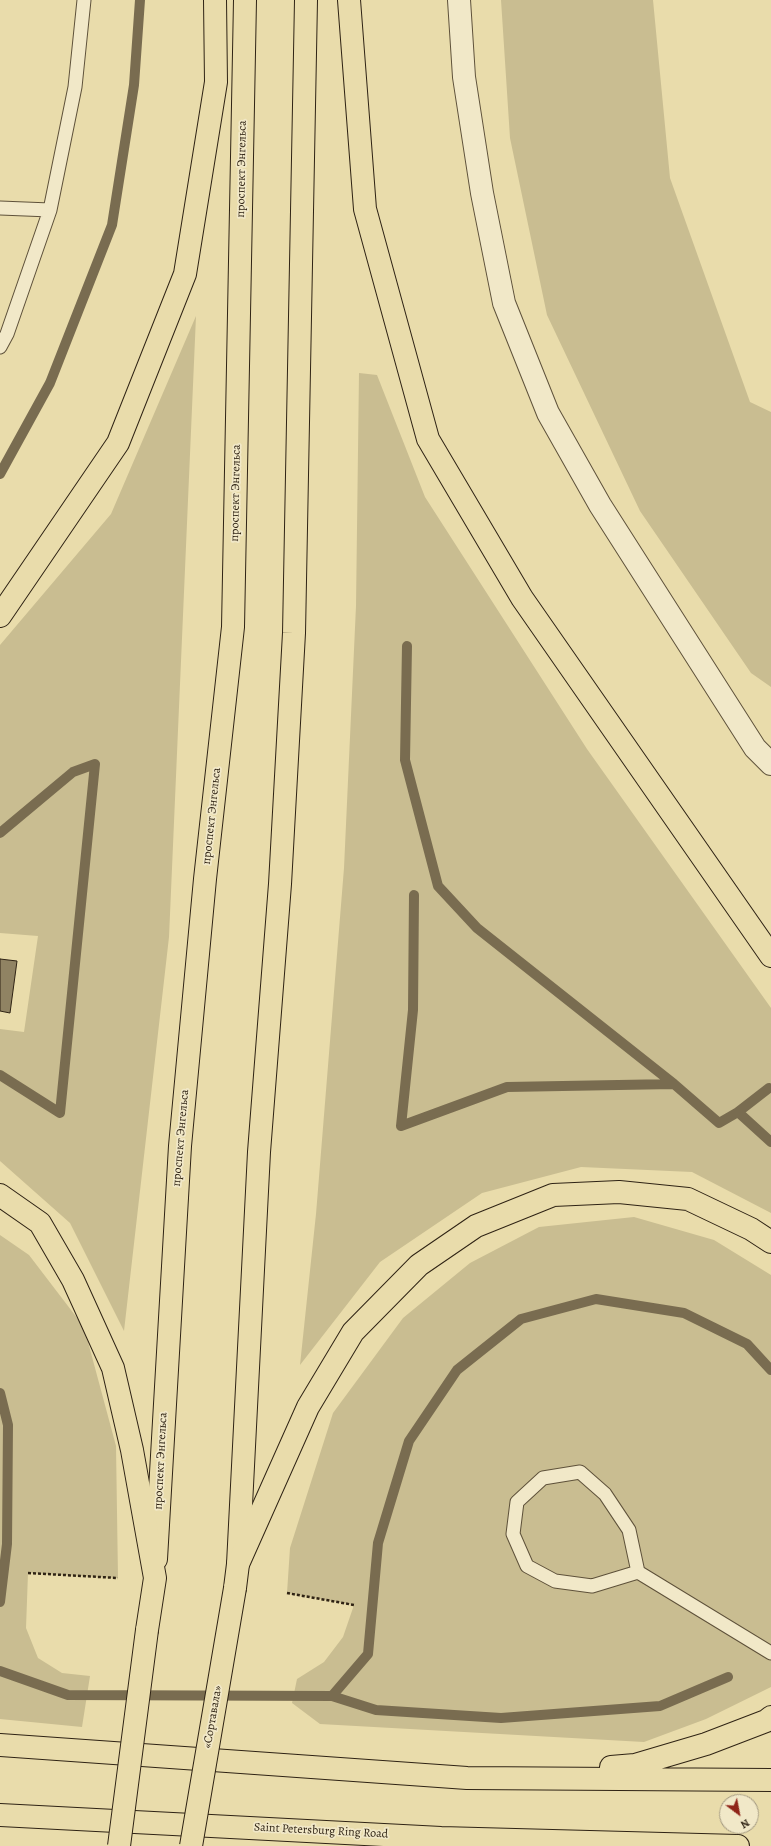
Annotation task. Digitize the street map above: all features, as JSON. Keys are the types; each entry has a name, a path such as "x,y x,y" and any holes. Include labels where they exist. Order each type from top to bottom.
{"main road":[{"path":"0,616 118,442 185,274 216,82 215,0"},
{"name":"проспект Энгельса","path":"119,1846 155,1578 180,1146 205,879 233,627 245,0"},
{"path":"238,1564 259,1152 280,884 294,632 306,0"},
{"path":"349,0 365,208 428,439 522,598 771,956"},
{"path":"238,1564 308,1407 353,1332 419,1265 476,1226 553,1195 619,1192 688,1199 751,1229 771,1242"},
{"path":"0,1195 40,1223 73,1280 113,1368 132,1450 155,1578"},
{"name":"«Сортавала»","path":"191,1846 238,1564"},
{"path":"466,1778 635,1765 706,1744 771,1718"},
{"path":"0,1746 466,1778 771,1780"},
{"name":"Saint Petersburg Ring Road","path":"0,1815 441,1838 738,1846"}],"street":[{"path":"459,0 464,77 482,193 504,303 548,413 613,525 755,748 771,764"}],"lane":[{"path":"0,347 7,334 50,210 74,87 84,0"},
{"path":"0,208 50,210"},
{"path":"638,1572 592,1586 555,1581 527,1566 513,1534 517,1502 543,1478 580,1472 605,1494 629,1530 638,1572 771,1653"}],"path":[{"path":"28,1573 118,1578"},
{"path":"287,1593 354,1605"}],"shaded area":[{"path":"501,0 653,0 670,178 750,402 771,412 771,687 751,673 640,511 547,315 510,138"},
{"path":"196,316 169,937 124,1331 70,1223 0,1161 0,1029 24,1032 38,936 0,933 0,645 111,514"},
{"path":"359,373 377,375 425,497 587,749 771,1008 771,1213 692,1172 581,1167 482,1193 380,1262 300,1365 316,1214 344,868 356,606"},
{"path":"634,1217 714,1240 771,1275 771,1687 706,1719 644,1742 320,1724 292,1703 297,1679 324,1662 343,1637 354,1605 287,1593 290,1548 333,1413 403,1318 470,1263 539,1227"},
{"path":"0,1235 29,1255 84,1327 116,1446 118,1578 28,1573 26,1628 38,1658 62,1673 90,1676 82,1727 0,1719"}],"building":[{"path":"0,959 17,961 10,1013 0,1011"}],"waterway":[{"path":"0,474 50,383 112,225 134,85 140,0"},
{"path":"407,646 405,760 438,886 477,928 674,1084 719,1123 738,1112 771,1142"},
{"path":"0,833 73,772 95,764 60,1113 0,1075"},
{"path":"414,895 413,1010 401,1126 507,1087 674,1084"},
{"path":"738,1112 769,1088"},
{"path":"332,1696 368,1654 378,1543 409,1441 457,1370 521,1319 596,1299 684,1313 747,1344 771,1370"},
{"path":"0,1393 8,1425 7,1544 0,1602"},
{"path":"0,1671 68,1695 332,1696 376,1710 501,1718 660,1706 728,1677"}]}
